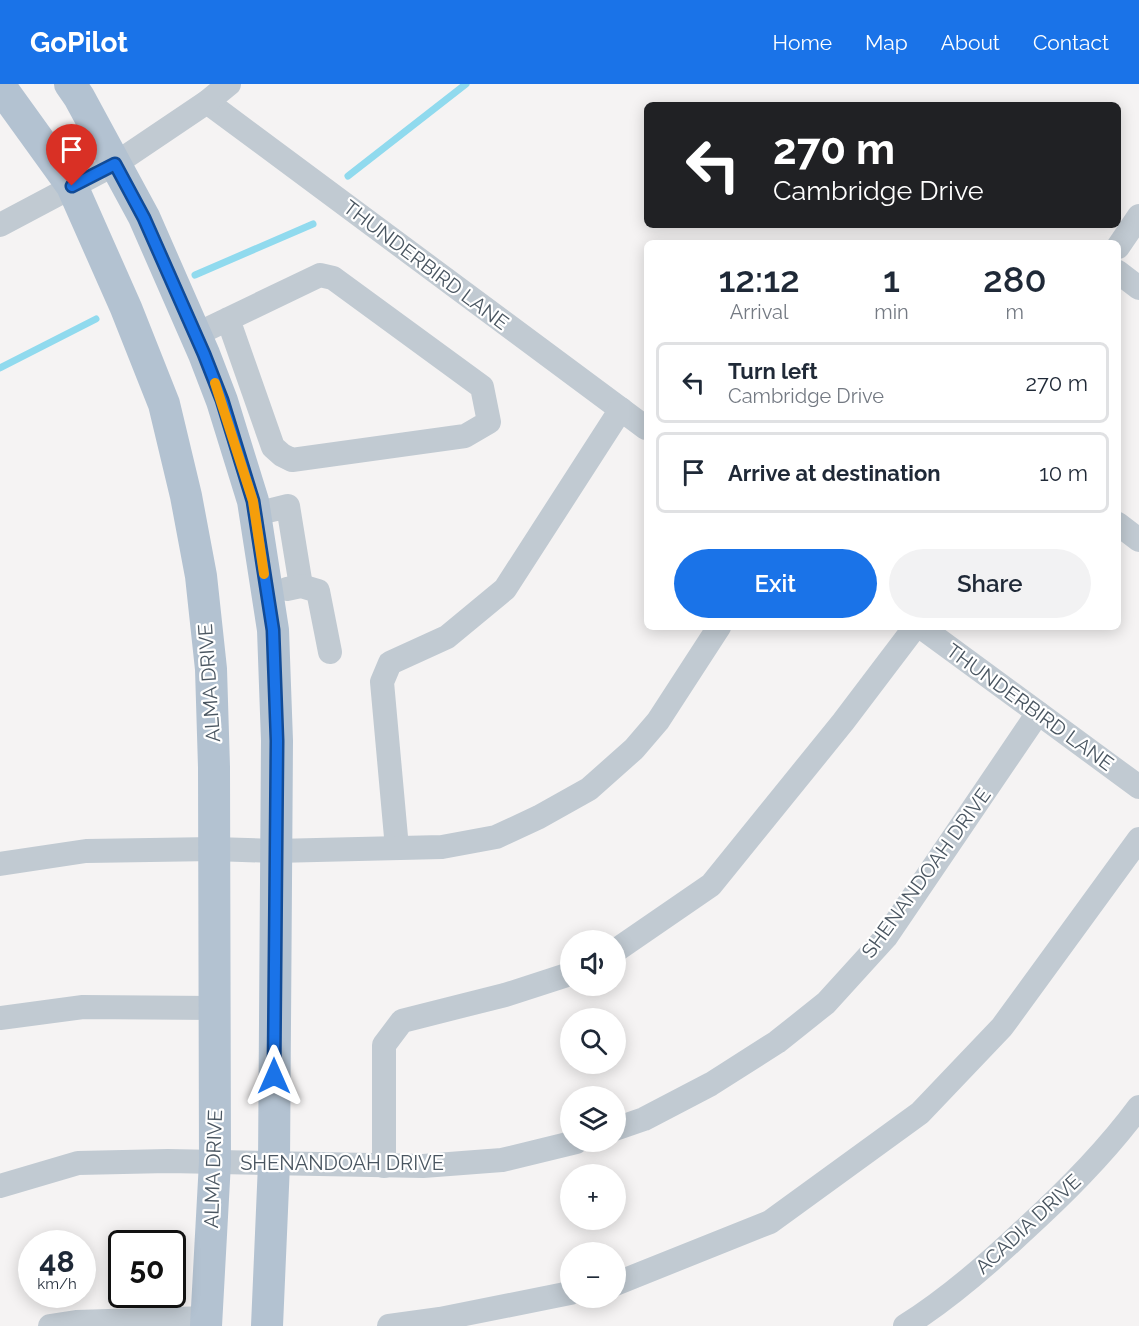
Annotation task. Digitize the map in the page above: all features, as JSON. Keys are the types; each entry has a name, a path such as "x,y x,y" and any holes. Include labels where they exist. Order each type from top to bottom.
{"main road":[{"path":"70,84 144,218 222,400 253,501 268,593 273,630 277,730 273,1164 267,1326"},
{"name":"ALMA DRIVE","path":"0,86 72,186 126,308 164,404 186,496 201,576 211,669 214,767 214,1162 207,1322"}],"street":[{"path":"0,225 115,164 207,102 229,84"},
{"name":"THUNDERBIRD LANE","path":"207,102 644,427"},
{"path":"1121,243 1139,216"},
{"path":"1121,274 1139,288"},
{"path":"195,335 228,319 320,275 333,278 482,387 489,422 465,436 292,460 273,447 228,319"},
{"path":"397,848 382,682 390,663 447,637 506,589 621,410"},
{"path":"255,514 288,506 301,586"},
{"path":"1121,526 1139,540"},
{"path":"268,593 301,586 318,591 330,652"},
{"path":"0,864 86,851 214,849 275,851 442,847 496,837 539,817 589,789 634,749 658,721 717,630"},
{"path":"626,943 711,885 843,722 913,630"},
{"name":"THUNDERBIRD LANE","path":"925,630 1139,788"},
{"name":"SHENANDOAH DRIVE","path":"626,1125 644,1119 711,1084 777,1042 826,1003 886,937 1038,713"},
{"path":"626,1280 770,1222 920,1113 1002,1027 1139,839"},
{"path":"384,1166 384,1045 402,1021 505,995 560,977"},
{"path":"0,1018 83,1007 214,1008"},
{"name":"ACADIA DRIVE","path":"905,1326 938,1305 1001,1252 1072,1186 1139,1107"},
{"name":"SHENANDOAH DRIVE","path":"0,1186 78,1163 168,1161 423,1166 502,1160 560,1146"},
{"path":"388,1326 440,1319 560,1295"},
{"path":"50,1326 76,1323 207,1322"}],"waterway":[{"path":"348,176 466,84"},
{"path":"195,275 313,224"},
{"path":"0,368 96,319"}],"slow traffic":[{"path":"215,383 253,501 264,574"}],"route":[{"path":"72,186 115,164 144,218 204,354 222,400 253,501 273,630 277,741 274,1076"}]}
